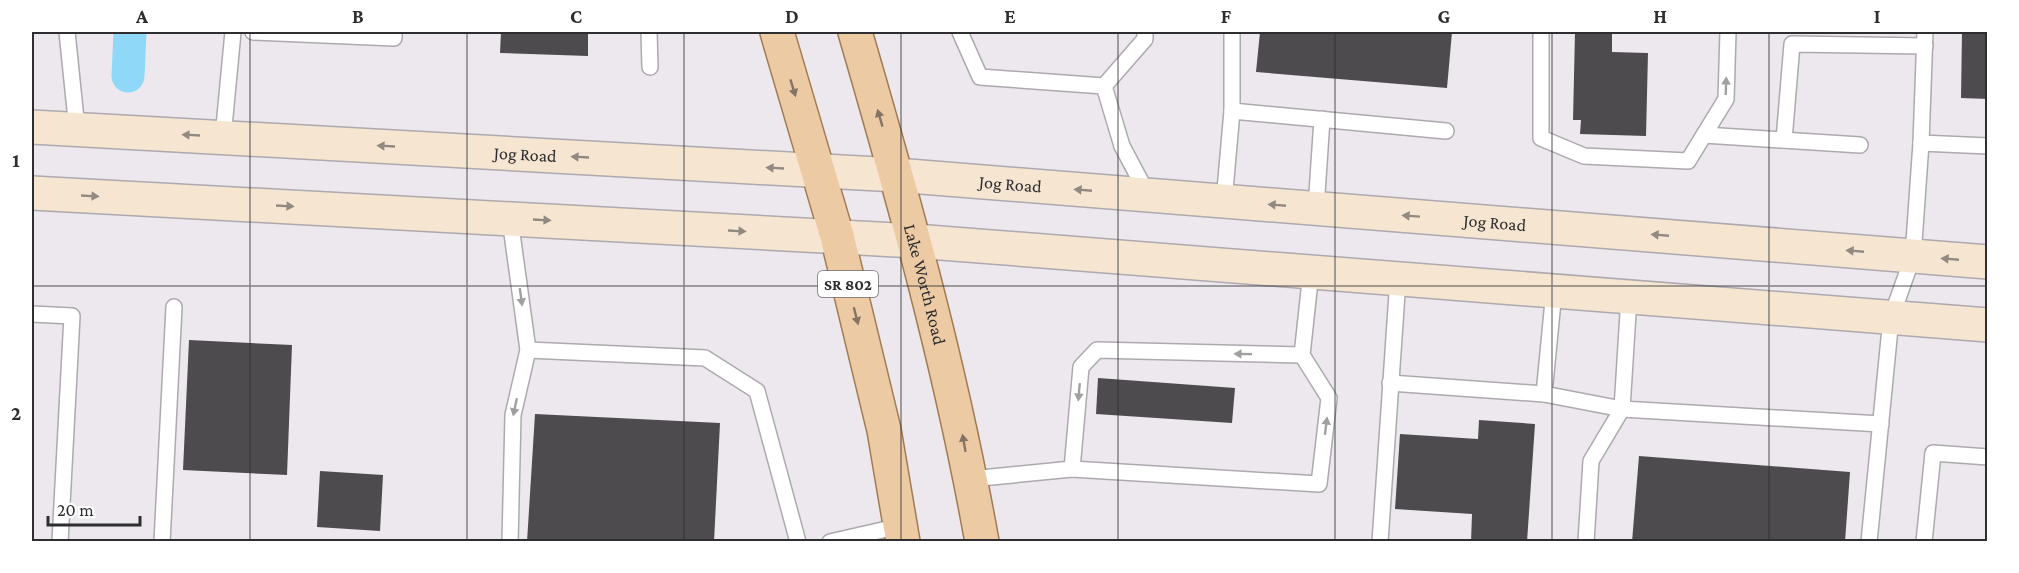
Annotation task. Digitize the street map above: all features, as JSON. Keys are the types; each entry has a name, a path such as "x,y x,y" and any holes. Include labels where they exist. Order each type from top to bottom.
{"main road":[{"name":"SR 802","path":"777,32 837,236 884,430 902,534"},
{"name":"Lake Worth Road","path":"855,32 915,241 962,429 982,542"},
{"name":"Jog Road","path":"32,127 896,175 1988,262"},
{"path":"32,193 915,241 1988,326"}],"lane":[{"path":"67,32 77,129"},
{"path":"223,137 233,32"},
{"path":"253,32 394,38 394,32"},
{"path":"650,32 650,67"},
{"path":"960,32 980,77 1104,86"},
{"path":"1104,86 1145,39 1145,32"},
{"path":"1224,201 1232,111 1232,32"},
{"path":"1541,32 1541,138 1584,156 1688,161 1726,99 1728,32"},
{"path":"1784,141 1792,44 1925,39 1913,256 1891,318 1869,542"},
{"path":"1104,86 1122,146 1148,195"},
{"path":"1232,111 1446,131"},
{"path":"1316,208 1322,119"},
{"path":"1704,135 1860,146"},
{"path":"1921,143 1988,146"},
{"path":"510,219 528,350 513,415 510,542"},
{"path":"971,479 1072,469 1319,484 1329,398 1302,355 1311,272"},
{"path":"1380,542 1398,279"},
{"path":"1544,394 1554,291"},
{"path":"1586,542 1591,461 1622,409 1629,297"},
{"path":"162,542 174,307"},
{"path":"37,315 72,316 60,542"},
{"path":"528,350 705,358 757,391 798,542"},
{"path":"1072,469 1081,367 1096,350 1302,355"},
{"path":"1390,383 1544,394 1622,409 1881,424"},
{"path":"1924,542 1933,453 1988,457"},
{"path":"830,542 902,534"}],"building":[{"path":"501,32 588,32 588,56 500,53"},
{"path":"1260,32 1452,32 1447,88 1256,72"},
{"path":"1575,32 1612,33 1612,52 1648,53 1646,136 1580,134 1581,120 1573,120"},
{"path":"1962,32 1988,32 1988,99 1961,98"},
{"path":"189,340 292,345 287,475 183,470"},
{"path":"1098,378 1235,388 1232,423 1096,414"},
{"path":"535,414 720,423 714,542 527,542"},
{"path":"1479,420 1535,424 1527,542 1471,542 1472,514 1395,509 1400,434 1478,439"},
{"path":"1639,456 1850,472 1845,542 1632,542"},
{"path":"320,471 383,475 380,531 317,527"}],"waterway":[{"path":"128,76 130,32"}]}
